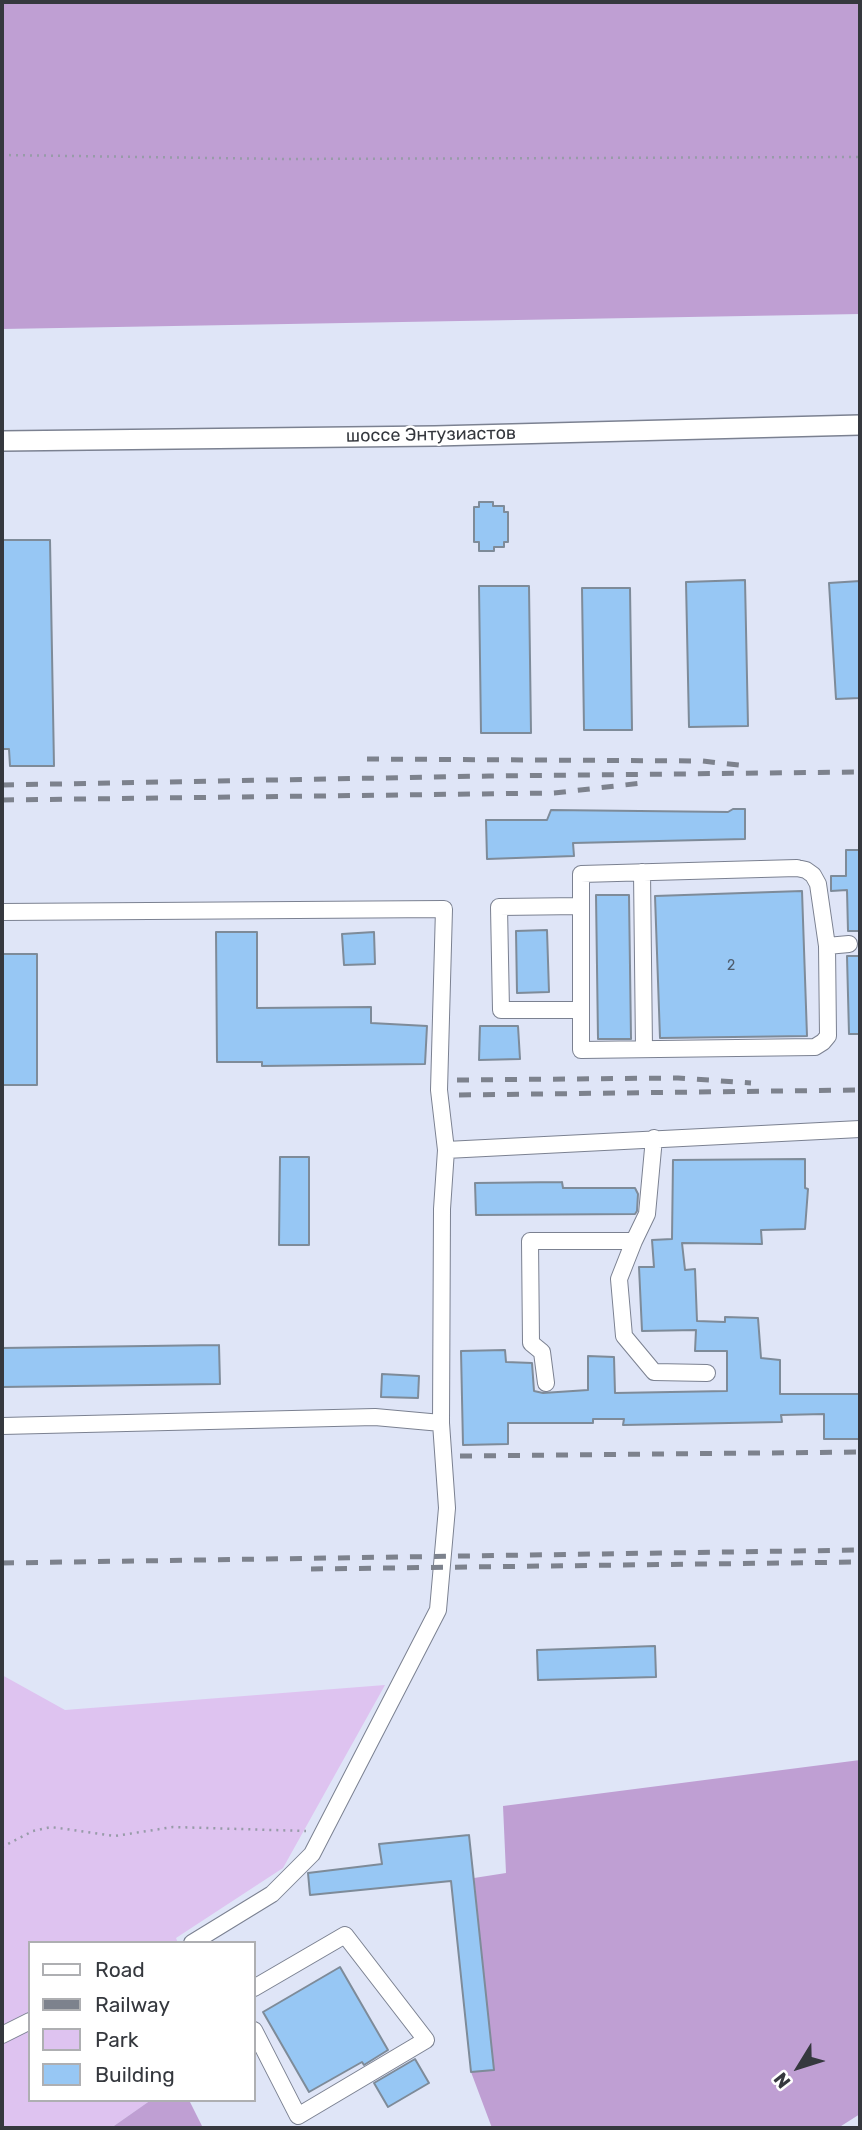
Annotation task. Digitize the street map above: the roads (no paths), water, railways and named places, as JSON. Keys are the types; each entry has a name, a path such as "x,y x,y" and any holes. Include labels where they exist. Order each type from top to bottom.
{"main road":[{"name":"шоссе Энтузиастов","path":"2,441 435,436 860,425"}],"lane":[{"path":"806,870 813,875 818,884 827,946 828,1036 823,1042 815,1047 581,1050 581,874 642,872 806,870"},
{"path":"642,872 644,1049"},
{"path":"581,906 499,907 501,1010 582,1010"},
{"path":"2,912 444,909 439,1090 446,1150 442,1209 441,1423 447,1508 438,1611 312,1854 272,1894 199,1941"},
{"path":"827,946 849,944"},
{"path":"446,1150 860,1129"},
{"path":"653,1138 647,1214 619,1279 624,1336 654,1372 707,1373"},
{"path":"546,1383 542,1352 531,1343 530,1241 634,1241"},
{"path":"2,1426 375,1417 441,1423"},
{"path":"256,1987 345,1935 426,2040 298,2116 256,2034"},
{"path":"2,2035 28,2022"}],"railway":[{"path":"367,759 702,761 748,766"},
{"path":"2,785 860,772"},
{"path":"2,800 554,793 642,783"},
{"path":"457,1080 678,1078 751,1083"},
{"path":"459,1095 860,1090"},
{"path":"460,1456 860,1452"},
{"path":"2,1563 860,1550"},
{"path":"311,1569 860,1562"}]}
